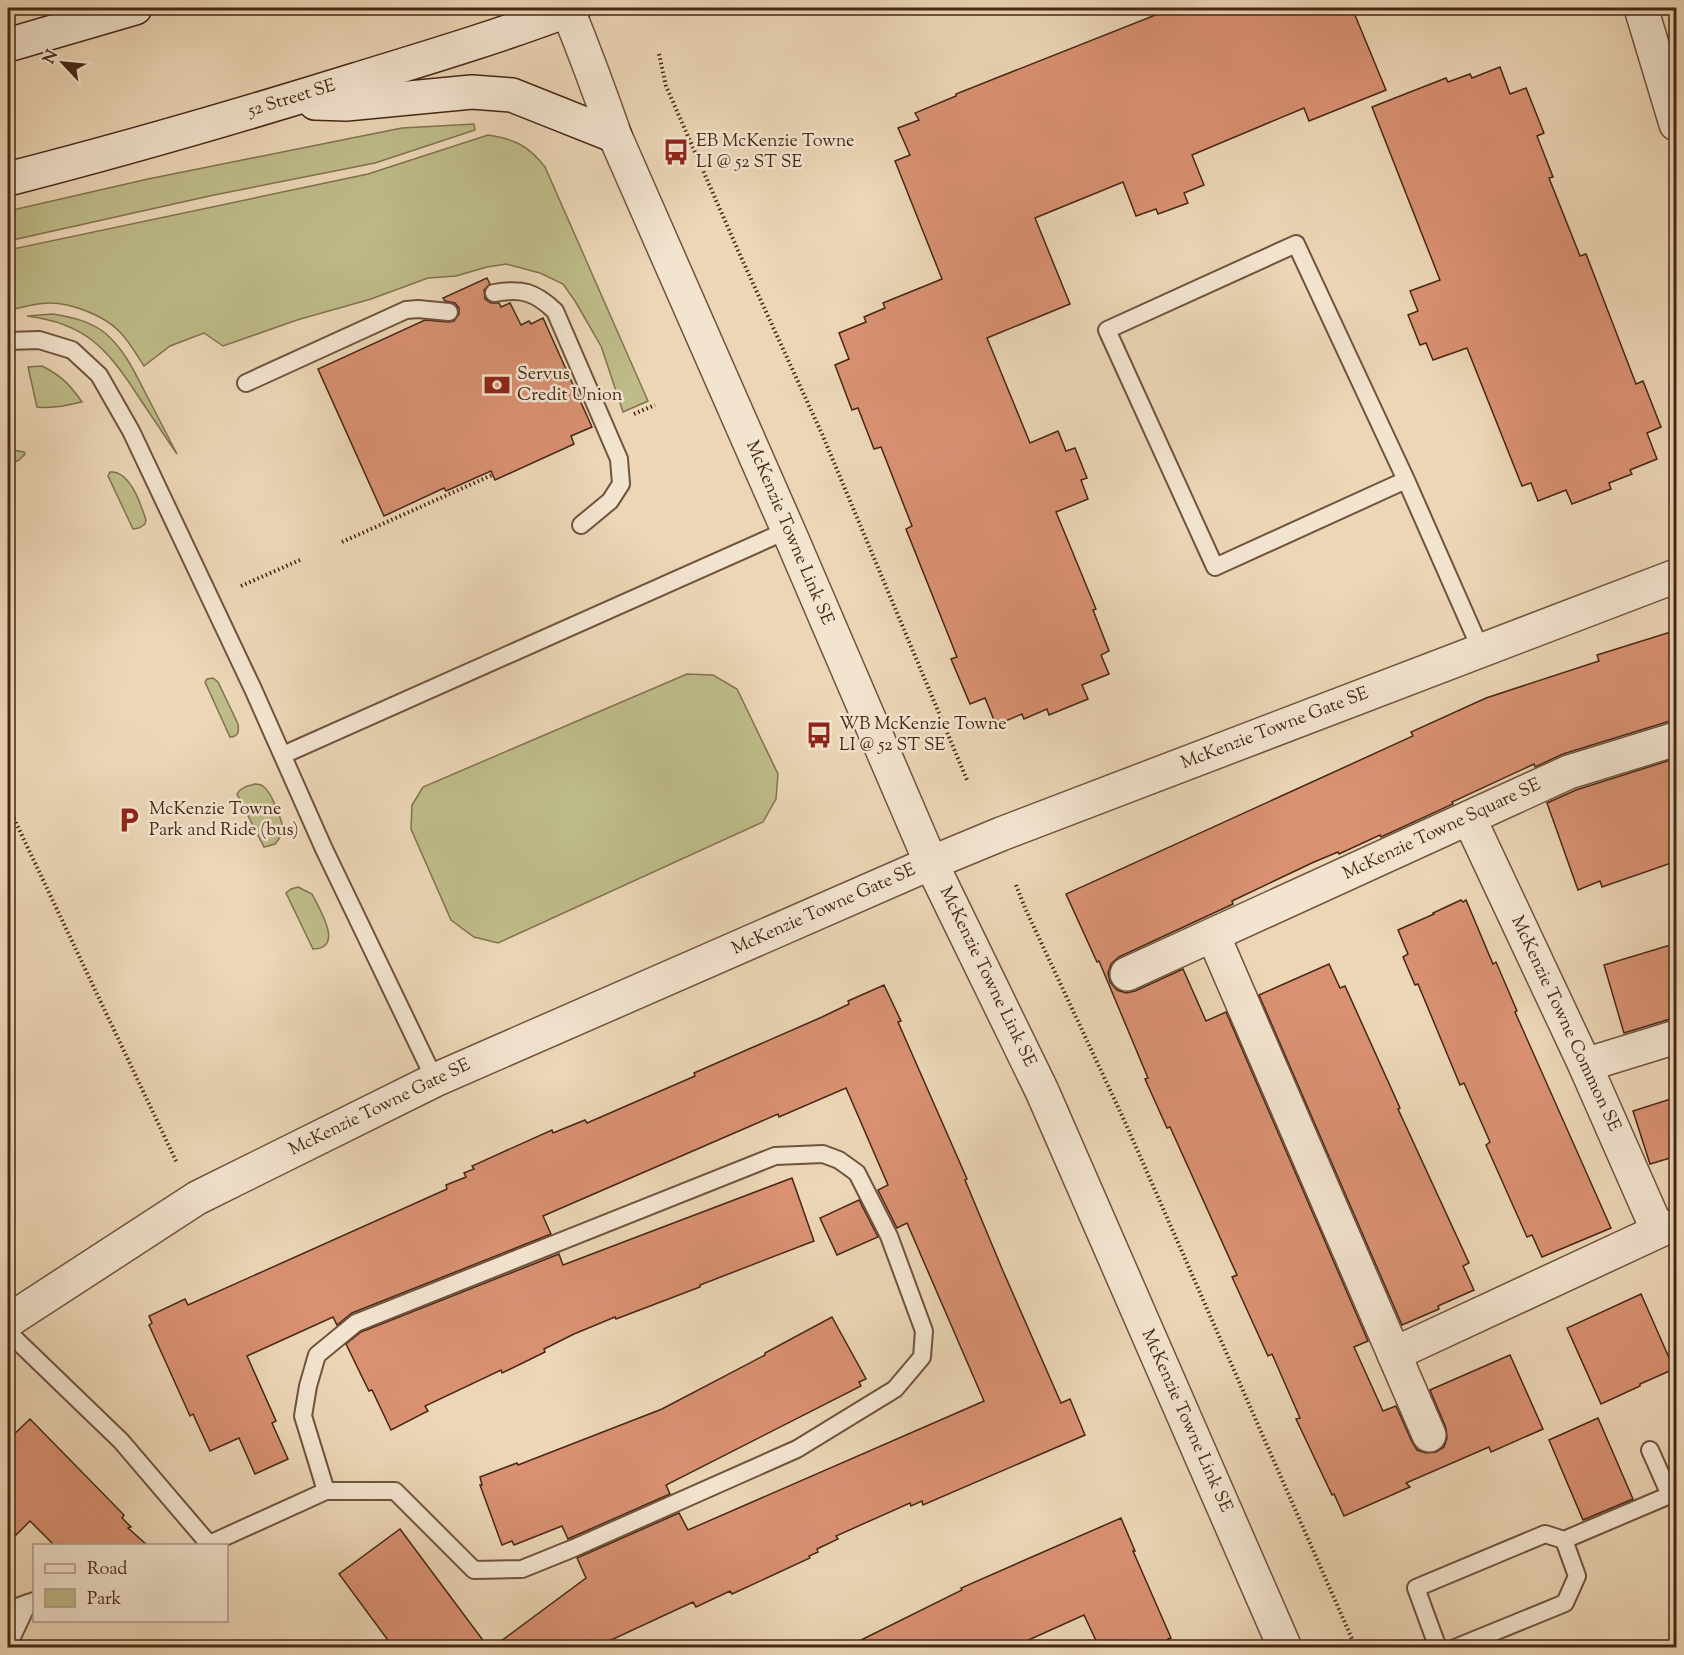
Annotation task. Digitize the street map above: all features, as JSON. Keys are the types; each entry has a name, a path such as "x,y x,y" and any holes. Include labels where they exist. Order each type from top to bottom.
{"street":[{"path":"8,45 135,8"},
{"name":"52 Street SE","path":"8,179 111,152 286,101 506,33 569,8"},
{"name":"McKenzie Towne Link SE","path":"569,8 615,136 931,863 1042,1091 1284,1647"},
{"path":"1641,8 1677,124"},
{"path":"286,101 346,104 472,92 512,95 615,136"},
{"name":"McKenzie Towne Gate SE","path":"8,1321 197,1198 435,1080 1001,834 1677,576"},
{"name":"McKenzie Towne Square SE","path":"1127,974 1569,772 1677,739"},
{"name":"McKenzie Towne Common SE","path":"1469,818 1586,1065 1667,1228"},
{"path":"1213,935 1429,1435"},
{"path":"1586,1065 1677,1037"},
{"path":"1394,1354 1667,1228"}],"lane":[{"path":"1406,480 1215,567 1107,330 1296,244 1406,480 1481,650"},
{"path":"494,294 513,290 529,292 545,301 555,311 619,459 621,484 610,501 581,525"},
{"path":"246,383 406,310 449,312"},
{"path":"8,341 39,340 72,350 99,375 131,431 253,689 324,849 435,1080"},
{"path":"283,755 788,530"},
{"path":"209,1544 326,1491 395,1491 474,1570 522,1569 797,1449 895,1389 922,1357 924,1331 890,1236 857,1173 839,1160 823,1154 775,1156 356,1323 317,1355 308,1386 303,1416 326,1491"},
{"path":"8,1332 122,1441 206,1544"},
{"path":"1438,1647 1416,1588 1545,1534 1564,1540 1670,1495 1650,1450"},
{"path":"1455,1647 1565,1603 1577,1576 1564,1540"},
{"path":"8,1610 31,1602"},
{"path":"9,1647 31,1602"}],"path":[{"path":"659,54 666,86 822,434 968,780"},
{"path":"8,384 11,384 9,370"},
{"path":"342,542 492,475"},
{"path":"241,586 300,560"},
{"path":"8,806 177,1163"},
{"path":"1016,885 1125,1122 1356,1647"}],"green space":[{"path":"474,124 475,130 375,163 214,195 8,241 8,211 148,179 402,128"},
{"path":"488,135 520,144 533,153 545,167 648,401 623,412 601,346 563,284 540,273 506,264 456,276 428,278 371,299 297,320 223,346 204,333 170,346 144,366 119,331 86,311 50,303 8,310 8,250 368,174"},
{"path":"53,314 87,323 105,333 112,340 134,370 177,454 127,379 105,352 80,332 65,325 27,316"},
{"path":"42,366 65,381 82,402 54,407 37,407 28,367"},
{"path":"8,451 25,454 8,465"},
{"path":"110,472 123,477 134,490 146,520 145,524 139,528 133,529 108,476"},
{"path":"687,674 713,675 737,689 778,774 776,799 763,822 498,943 474,937 451,920 411,829 412,805 423,787"},
{"path":"213,678 218,682 238,724 238,733 233,737 230,737 205,682"},
{"path":"260,784 267,790 284,832 275,844 264,847 237,794 243,788"},
{"path":"298,887 312,894 324,918 329,935 322,947 313,949 286,893"}],"building":[{"path":"1173,8 1352,8 1386,90 1309,121 1304,108 1192,155 1204,185 1184,193 1188,203 1158,214 1156,209 1136,216 1123,182 1035,218 1070,304 987,338 1030,443 1058,431 1066,451 1075,448 1087,478 1081,480 1088,499 1056,512 1096,609 1093,610 1109,651 1101,655 1109,674 1082,685 1088,699 1049,715 1047,709 1024,719 1022,714 996,725 985,698 970,704 951,659 957,657 906,529 912,526 881,447 874,449 858,408 852,410 835,365 849,359 839,333 866,322 864,317 885,308 883,303 942,279 895,161 910,155 898,128 919,120 915,113 956,96 956,94"},
{"path":"1500,67 1510,94 1526,88 1544,133 1537,136 1553,177 1549,178 1580,256 1586,254 1636,384 1643,381 1661,427 1647,433 1657,459 1630,470 1632,474 1609,483 1611,489 1572,504 1566,490 1538,501 1531,483 1522,486 1467,348 1433,360 1426,343 1420,345 1408,315 1418,311 1410,291 1440,280 1372,107 1446,78 1448,82 1470,74 1472,78"},
{"path":"487,278 490,284 484,290 485,299 491,303 499,303 501,307 510,303 521,325 529,321 531,324 543,318 592,427 571,436 574,444 495,480 491,471 446,491 444,488 384,516 318,369 425,320 454,321 459,314 459,308 455,303 445,301 443,298"},
{"path":"1677,630 1677,721 1670,721 1563,754 1535,767 1534,764 1381,837 1380,835 1339,854 1338,852 1314,862 1232,901 1233,904 1119,957 1111,964 1108,973 1110,982 1117,990 1126,993 1183,969 1206,1021 1226,1012 1368,1341 1354,1347 1383,1411 1396,1406 1417,1450 1426,1453 1436,1452 1444,1447 1447,1438 1446,1428 1430,1390 1510,1355 1543,1429 1491,1452 1489,1447 1406,1483 1410,1487 1344,1516 1296,1419 1300,1418 1272,1354 1268,1356 1232,1277 1237,1275 1170,1127 1167,1128 1145,1079 1148,1078 1099,961 1097,962 1066,894 1413,736 1411,732 1486,698 1599,661 1597,655"},
{"path":"1677,758 1677,861 1602,887 1600,881 1578,890 1547,803 1576,790"},
{"path":"1461,900 1463,902 1466,900 1493,964 1496,962 1517,1011 1515,1012 1611,1228 1542,1257 1532,1235 1527,1237 1486,1145 1490,1142 1464,1083 1460,1085 1418,984 1415,985 1403,957 1408,954 1398,930"},
{"path":"1677,943 1677,1019 1624,1033 1604,965"},
{"path":"1329,964 1340,988 1345,986 1400,1108 1398,1109 1469,1263 1463,1266 1474,1290 1402,1325 1259,995"},
{"path":"884,985 967,1179 965,1180 1003,1271 1061,1403 1070,1399 1085,1435 923,1505 922,1501 911,1506 910,1503 836,1536 838,1539 817,1549 818,1552 809,1556 810,1558 732,1594 730,1591 696,1607 693,1602 596,1647 493,1647 586,1578 577,1558 679,1513 688,1530 984,1401 907,1223 897,1228 878,1190 888,1185 846,1088 779,1117 778,1114 543,1216 551,1234 352,1313 337,1325 333,1317 247,1356 276,1421 272,1423 288,1459 255,1474 239,1438 210,1451 193,1414 190,1416 149,1325 152,1323 149,1316 185,1299 188,1305 447,1189 446,1185 466,1177 464,1173 474,1169 472,1166 552,1130 553,1133 585,1120 587,1123 695,1076 694,1073 822,1017 849,1004 848,1001"},
{"path":"1677,1097 1677,1156 1650,1164 1633,1111"},
{"path":"792,1178 814,1241 574,1334 544,1349 545,1352 502,1373 501,1370 425,1406 428,1411 391,1430 346,1344 361,1332 559,1254 563,1265"},
{"path":"859,1200 878,1237 837,1255 820,1218"},
{"path":"1641,1294 1674,1369 1601,1404 1567,1328"},
{"path":"832,1317 866,1379 859,1382 861,1386 666,1485 670,1494 568,1539 562,1526 514,1545 512,1541 502,1545 480,1485 482,1485 480,1477 517,1463 518,1465 662,1409"},
{"path":"1598,1418 1633,1499 1583,1520 1549,1440"},
{"path":"30,1419 124,1515 122,1518 131,1527 128,1528 146,1544 53,1544 30,1521 8,1543 8,1440"},
{"path":"1121,1518 1171,1638 1168,1639 1172,1647 1099,1647 1084,1615 1013,1647 847,1647 962,1590 961,1588"},
{"path":"400,1529 488,1647 393,1647 339,1574"}],"place":[{"name":"EB McKenzie Towne LI @ 52 ST SE","path":"676,152"},
{"name":"Servus Credit Union","path":"497,385"},
{"name":"WB McKenzie Towne LI @ 52 ST SE","path":"819,735"},
{"name":"McKenzie Towne Park and Ride (bus)","path":"129,820"}]}
